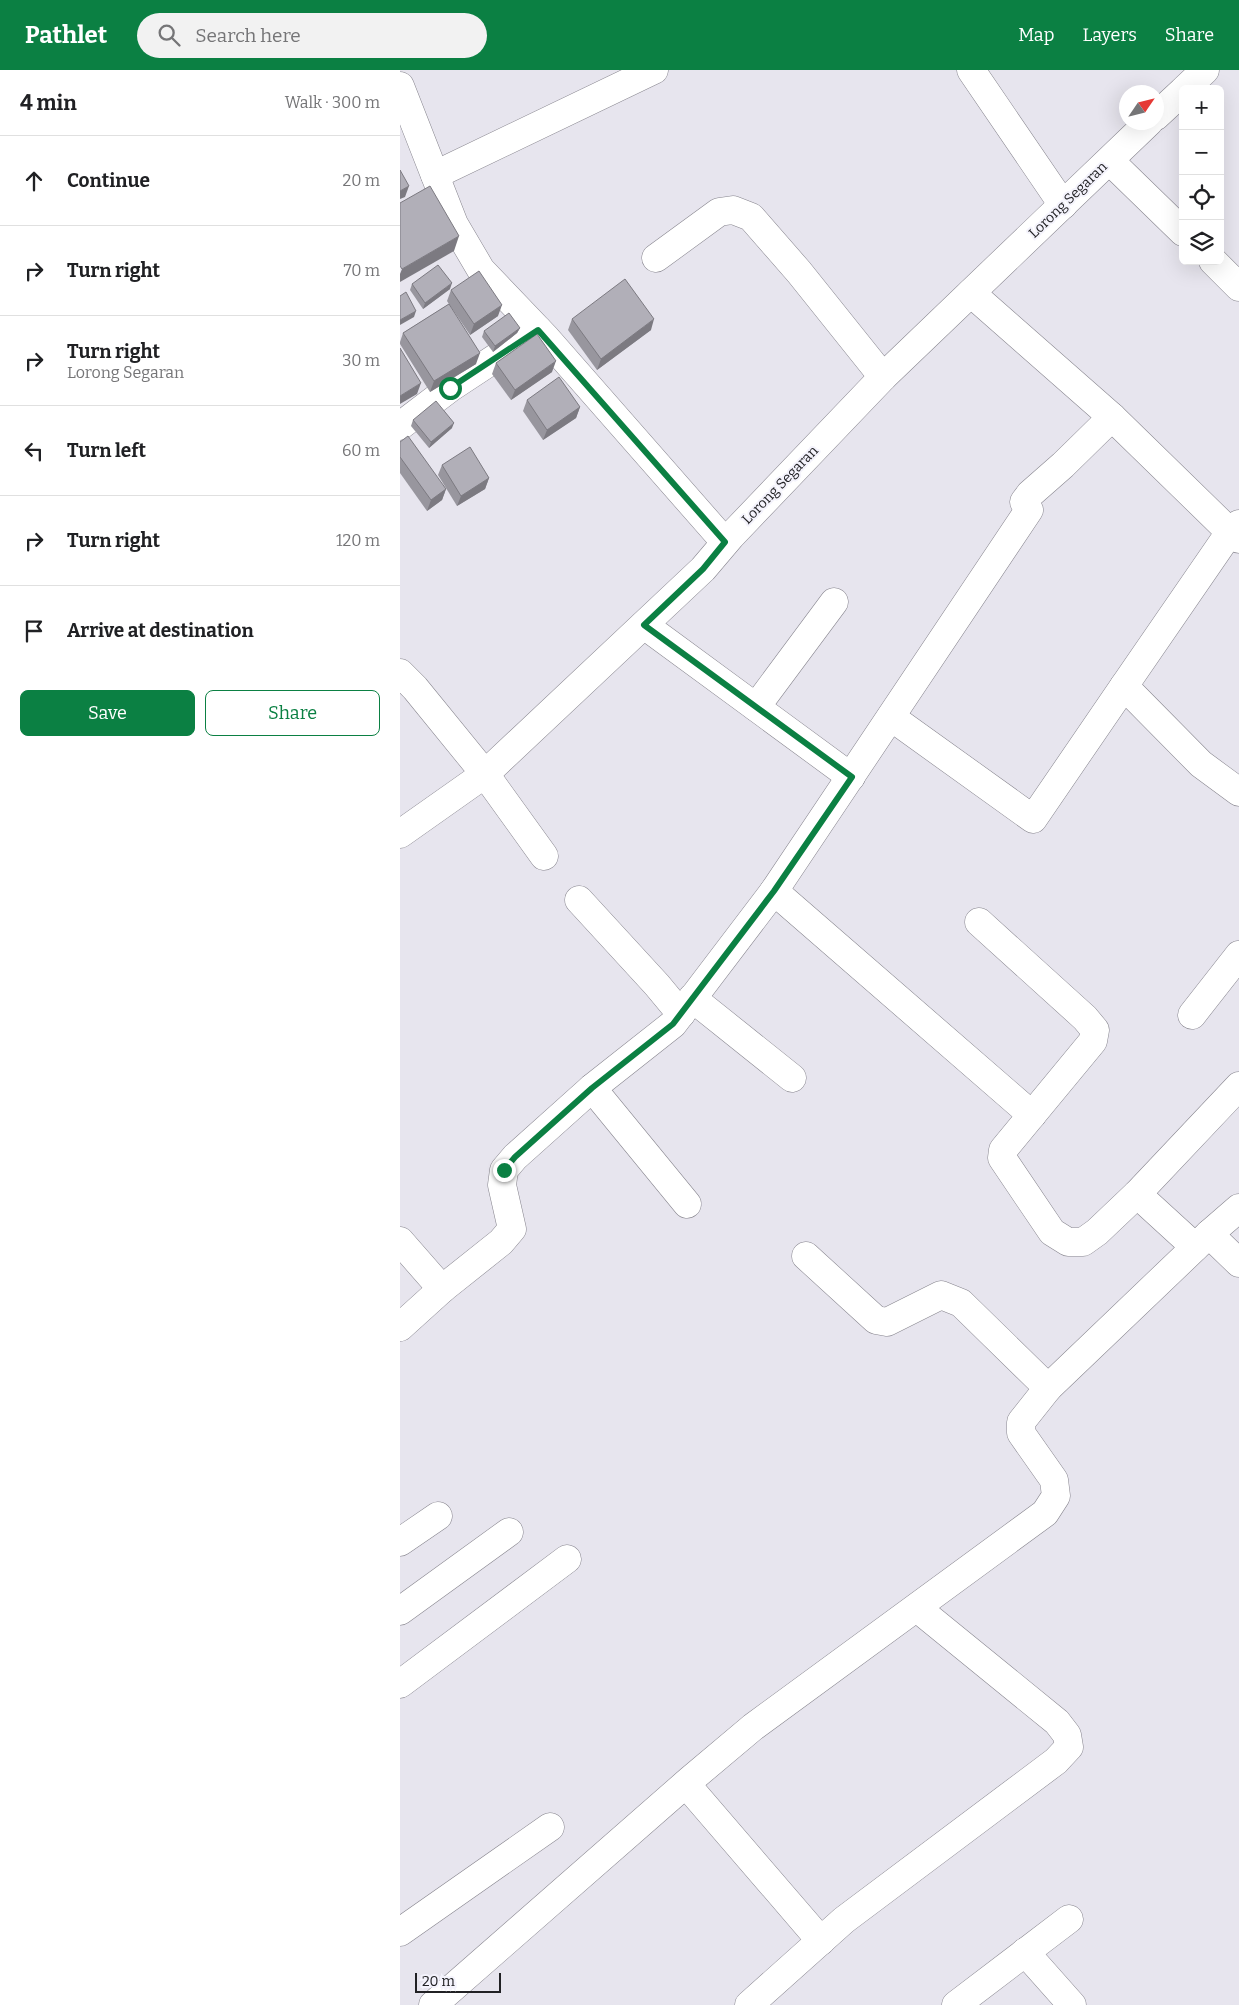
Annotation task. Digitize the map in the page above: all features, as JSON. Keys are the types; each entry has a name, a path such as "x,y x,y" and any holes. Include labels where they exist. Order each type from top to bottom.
{"street":[{"path":"435,175 654,70"},
{"path":"971,70 1063,205"},
{"path":"1189,85 1205,70"},
{"path":"400,86 454,224 480,270 538,330 725,542"},
{"path":"1164,109 1179,95"},
{"name":"Lorong Segaran","path":"400,834 485,774 644,625 703,569 725,542 883,377 1142,130"},
{"path":"1110,161 1179,228"},
{"path":"656,258 718,212 733,210 751,217 799,272 883,377"},
{"path":"1217,265 1239,287"},
{"path":"891,717 1033,819 1124,686 1236,532 1112,417 971,293"},
{"path":"400,426 450,388 538,330"},
{"path":"400,1326 500,1242 512,1229 502,1185 504,1170 515,1157 592,1088 673,1024 774,891 852,777 1029,510 1024,502 1030,494 1112,417"},
{"path":"756,707 834,602"},
{"path":"644,625 852,777"},
{"path":"400,673 415,688 485,774 544,856"},
{"path":"1124,686 1201,764 1239,792"},
{"path":"774,891 1032,1115"},
{"path":"579,900 657,985 792,1078"},
{"path":"979,922 1085,1018 1095,1030 1093,1041 1003,1150 1002,1158 1052,1232 1068,1242 1083,1242 1097,1232 1239,1086"},
{"path":"1192,1015 1239,954"},
{"path":"592,1088 686,1204"},
{"path":"1136,1194 1202,1241 1239,1263"},
{"path":"433,2005 753,1727 1045,1513 1056,1496 1054,1480 1022,1433 1021,1422 1048,1388 1239,1208"},
{"path":"400,1241 442,1289"},
{"path":"806,1256 876,1320 887,1322 941,1295 961,1303 1048,1388"},
{"path":"400,1542 438,1516"},
{"path":"400,1611 508,1532"},
{"path":"400,1684 567,1559"},
{"path":"749,2005 844,1920 1056,1761 1069,1747 1068,1735 1057,1722 917,1608"},
{"path":"686,1784 821,1941"},
{"path":"400,1932 550,1827"},
{"path":"956,2005 1069,1919"},
{"path":"1025,1952 1072,2005"}],"building":[{"path":"400,170 409,186 400,191"},
{"path":"430,186 459,236 402,269 400,266 400,203"},
{"path":"438,265 452,283 425,303 412,284"},
{"path":"479,271 502,305 474,324 451,290"},
{"path":"625,279 654,319 601,359 572,319"},
{"path":"406,292 416,311 400,320 400,296"},
{"path":"449,304 480,353 434,381 403,333"},
{"path":"509,313 520,328 495,346 484,331"},
{"path":"537,334 556,361 515,390 496,363"},
{"path":"400,348 421,383 400,396"},
{"path":"559,377 580,407 547,430 527,400"},
{"path":"436,401 454,423 431,442 413,420"},
{"path":"408,436 446,489 431,500 400,457 400,442"},
{"path":"470,447 489,478 461,496 442,465"}],"route":[{"path":"450,388 538,330 725,542 703,569 644,625 852,777 774,891 673,1024 592,1088 515,1157 504,1170"}]}
